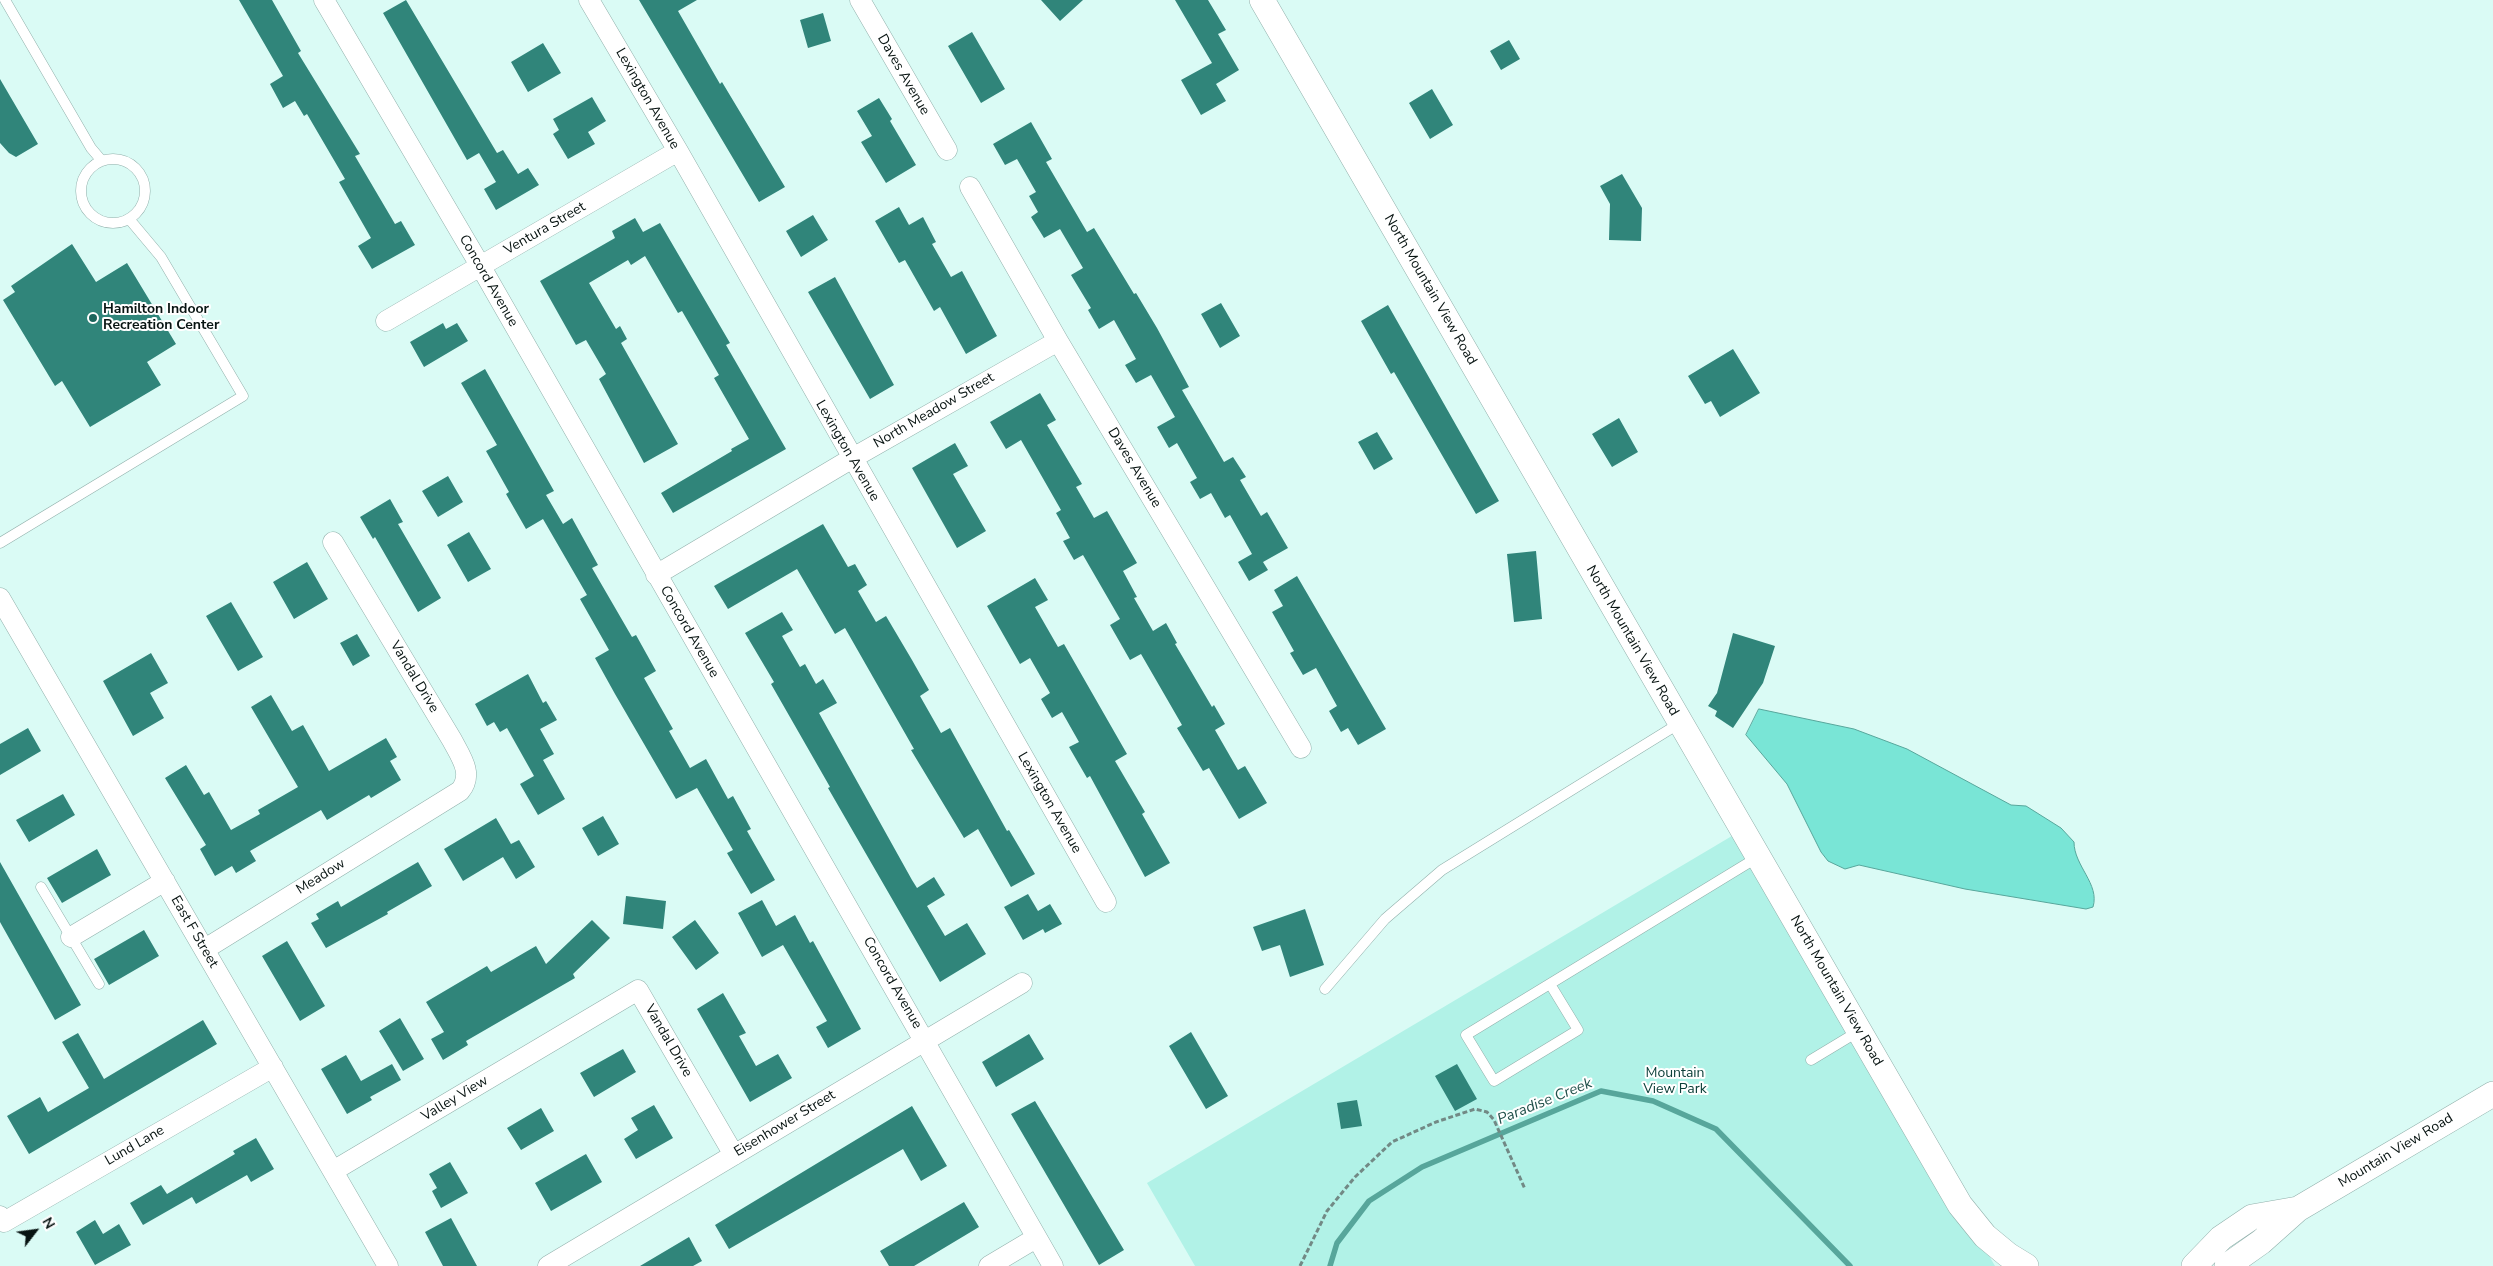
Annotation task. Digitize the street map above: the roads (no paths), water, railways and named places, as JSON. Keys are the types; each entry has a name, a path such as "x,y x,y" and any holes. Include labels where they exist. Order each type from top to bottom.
{"street":[{"name":"Concord Avenue","path":"324,0 480,267 1053,1266"},
{"name":"Lexington Avenue","path":"589,0 678,151 851,459 1106,902"},
{"name":"Daves Avenue","path":"860,0 947,150"},
{"name":"North Mountain View Road","path":"1262,0 1960,1205 1985,1236 2008,1255 2024,1265"},
{"name":"Ventura Street","path":"386,321 678,151"},
{"name":"Daves Avenue","path":"970,187 1058,341 1301,748"},
{"name":"North Meadow Street","path":"656,575 851,459 1058,341"},
{"name":"Vandal Drive","path":"333,542 452,740 467,771 466,783 460,791 437,805"},
{"name":"East F Street","path":"0,598 388,1266"},
{"name":"Meadow","path":"204,950 437,805"},
{"path":"71,937 165,881"},
{"name":"Eisenhower Street","path":"548,1266 1022,983"},
{"name":"Vandal Drive","path":"576,1027 638,990 734,1155"},
{"name":"Valley View","path":"333,1171 576,1027"},
{"name":"Lund Lane","path":"0,1216 4,1222 273,1067"},
{"name":"Mountain View Road","path":"2298,1209 2493,1094"},
{"path":"2194,1266 2221,1238 2252,1217 2298,1209"},
{"path":"2227,1266 2261,1242 2298,1209"},
{"path":"989,1266 1036,1238"}],"lane":[{"path":"5,0 91,148 102,161"},
{"path":"123,160 140,173 146,193 143,204 130,220 119,224 108,224 90,214 84,205 81,190 85,174 102,161 123,160"},
{"path":"0,543 243,396 161,257 130,220"},
{"path":"1325,989 1385,919 1442,870 1680,723"},
{"path":"1550,984 1578,1030 1494,1081 1466,1035 1758,857"},
{"path":"41,887 100,984"},
{"path":"1811,1060 1860,1031"}],"waterway":[{"name":"Paradise Creek","path":"1330,1266 1337,1243 1369,1201 1422,1167 1601,1091 1653,1101 1716,1129 1850,1266"}],"place":[{"name":"Hamilton Indoor Recreation Center","path":"93,318"}],"park label":[{"name":"Mountain View Park","path":"1675,1082"}]}
